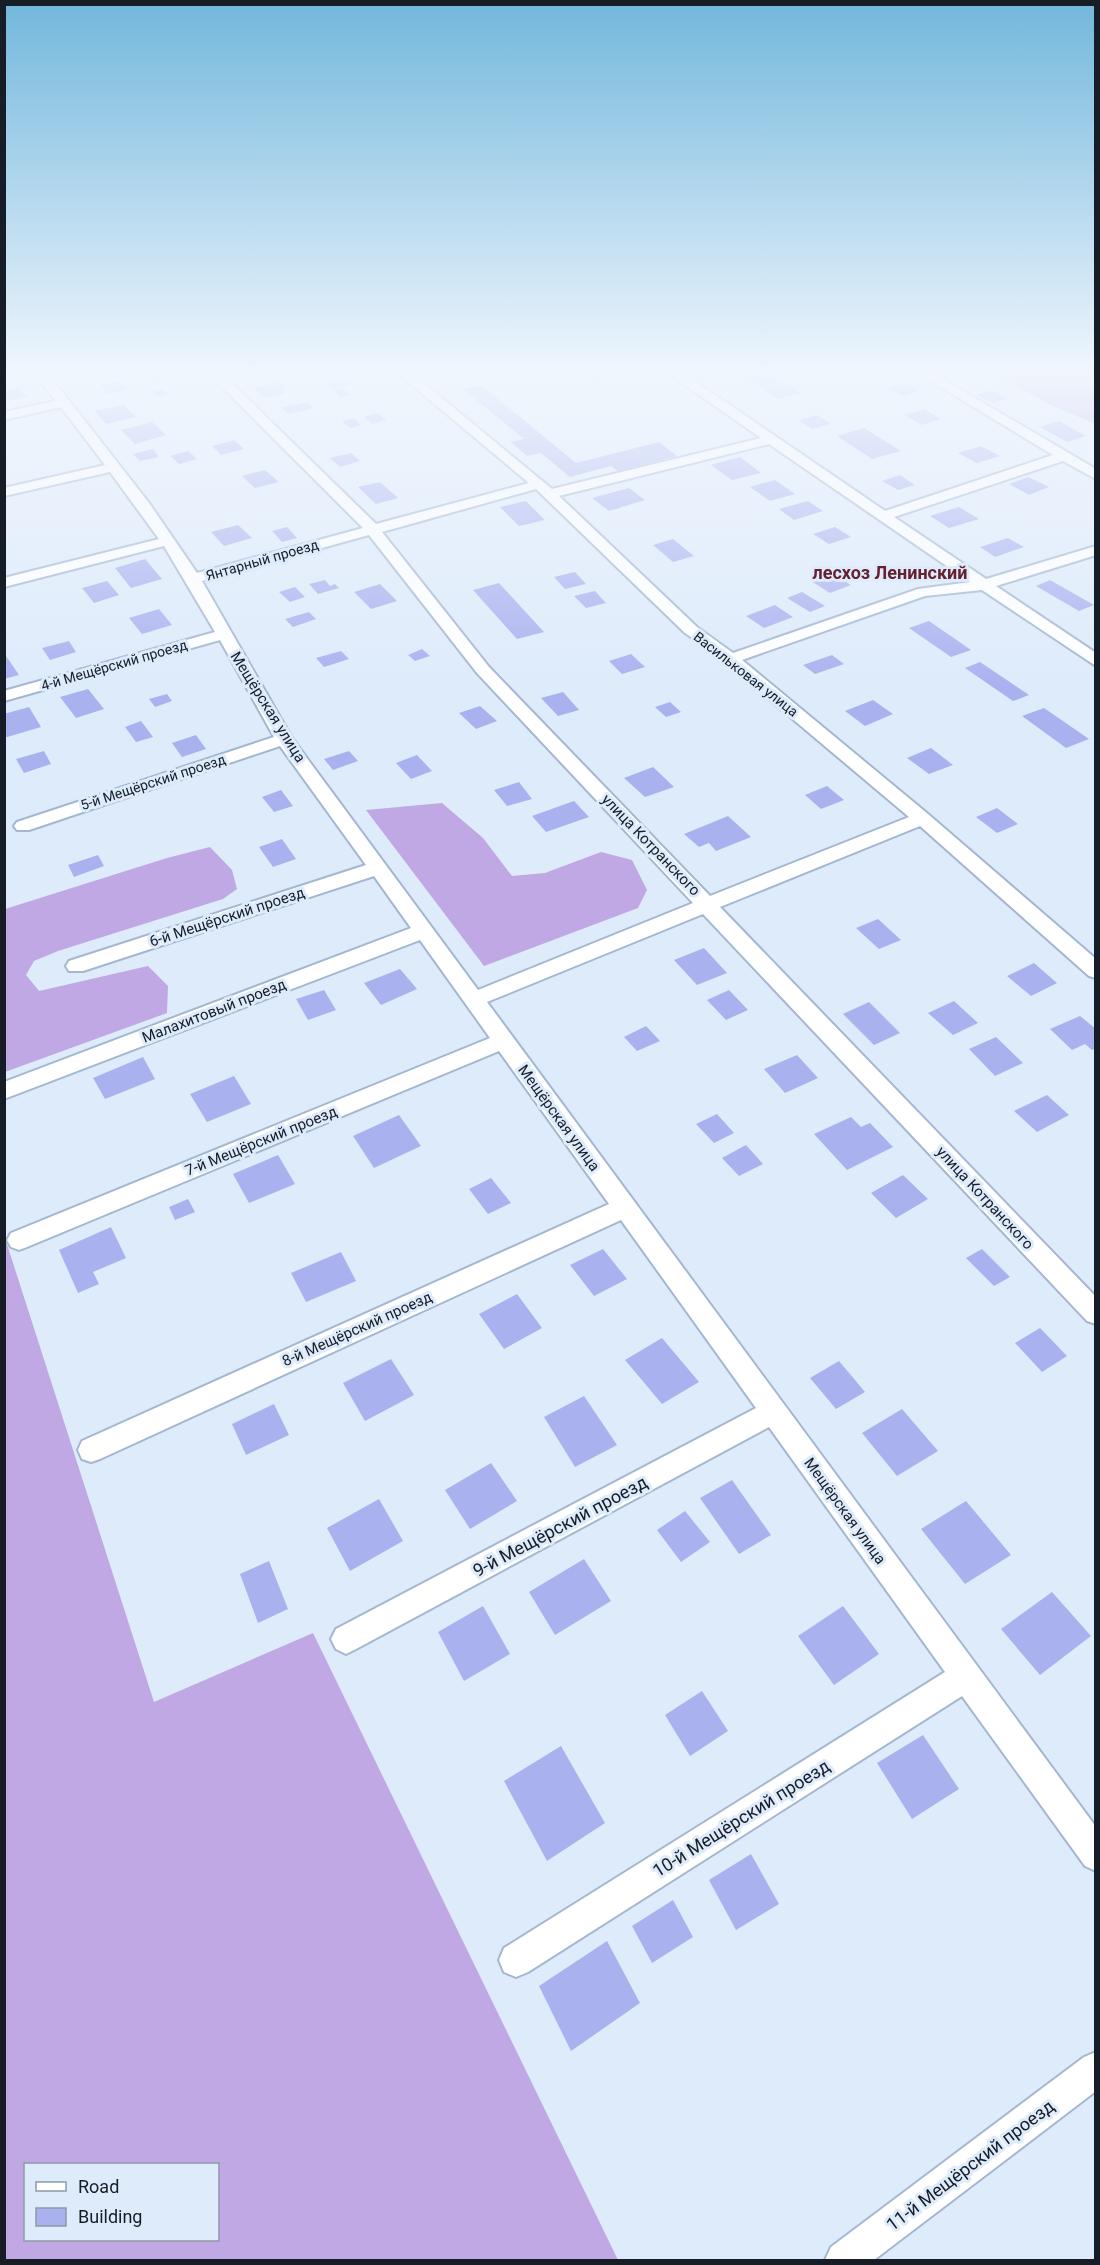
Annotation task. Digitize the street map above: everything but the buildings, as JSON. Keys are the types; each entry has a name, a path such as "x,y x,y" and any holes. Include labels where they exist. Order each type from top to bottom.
{"street":[{"path":"4,492 71,477"},
{"name":"Мещёрская улица","path":"121,477 194,579 284,739 1095,1855"},
{"name":"улица Котранского","path":"318,477 372,530 483,670 1095,1314"},
{"name":"Васильковая улица","path":"529,477 691,630 731,659 922,818 1095,970"},
{"name":"Янтарный проезд","path":"194,579 372,530 601,477"},
{"path":"825,477 1095,661"},
{"path":"883,516 1002,477"},
{"path":"4,583 168,541"},
{"path":"731,659 923,592 984,585 1095,550"},
{"name":"4-й Мещёрский проезд","path":"4,696 224,634"},
{"name":"5-й Мещёрский проезд","path":"23,826 284,739"},
{"path":"474,999 709,906 922,818"},
{"name":"6-й Мещёрский проезд","path":"76,966 378,868"},
{"name":"Малахитовый проезд","path":"4,1091 424,931"},
{"name":"7-й Мещёрский проезд","path":"19,1240 503,1041"},
{"name":"8-й Мещёрский проезд","path":"91,1450 624,1208"},
{"name":"9-й Мещёрский проезд","path":"346,1639 773,1412"},
{"name":"10-й Мещёрский проезд","path":"516,1960 966,1676"},
{"name":"11-й Мещёрский проезд","path":"844,2260 1095,2069"}],"shaded area":[{"path":"442,803 483,838 512,876 545,873 601,852 632,860 647,890 638,908 484,966 366,810"},
{"path":"210,847 232,870 237,889 223,899 58,951 34,961 26,975 39,991 148,966 168,986 167,1013 5,1072 5,909 167,858"},
{"path":"5,1238 154,1702 313,1633 618,2260 5,2260"}],"district":[{"name":"лесхоз Ленинский","path":"890,572"}]}
